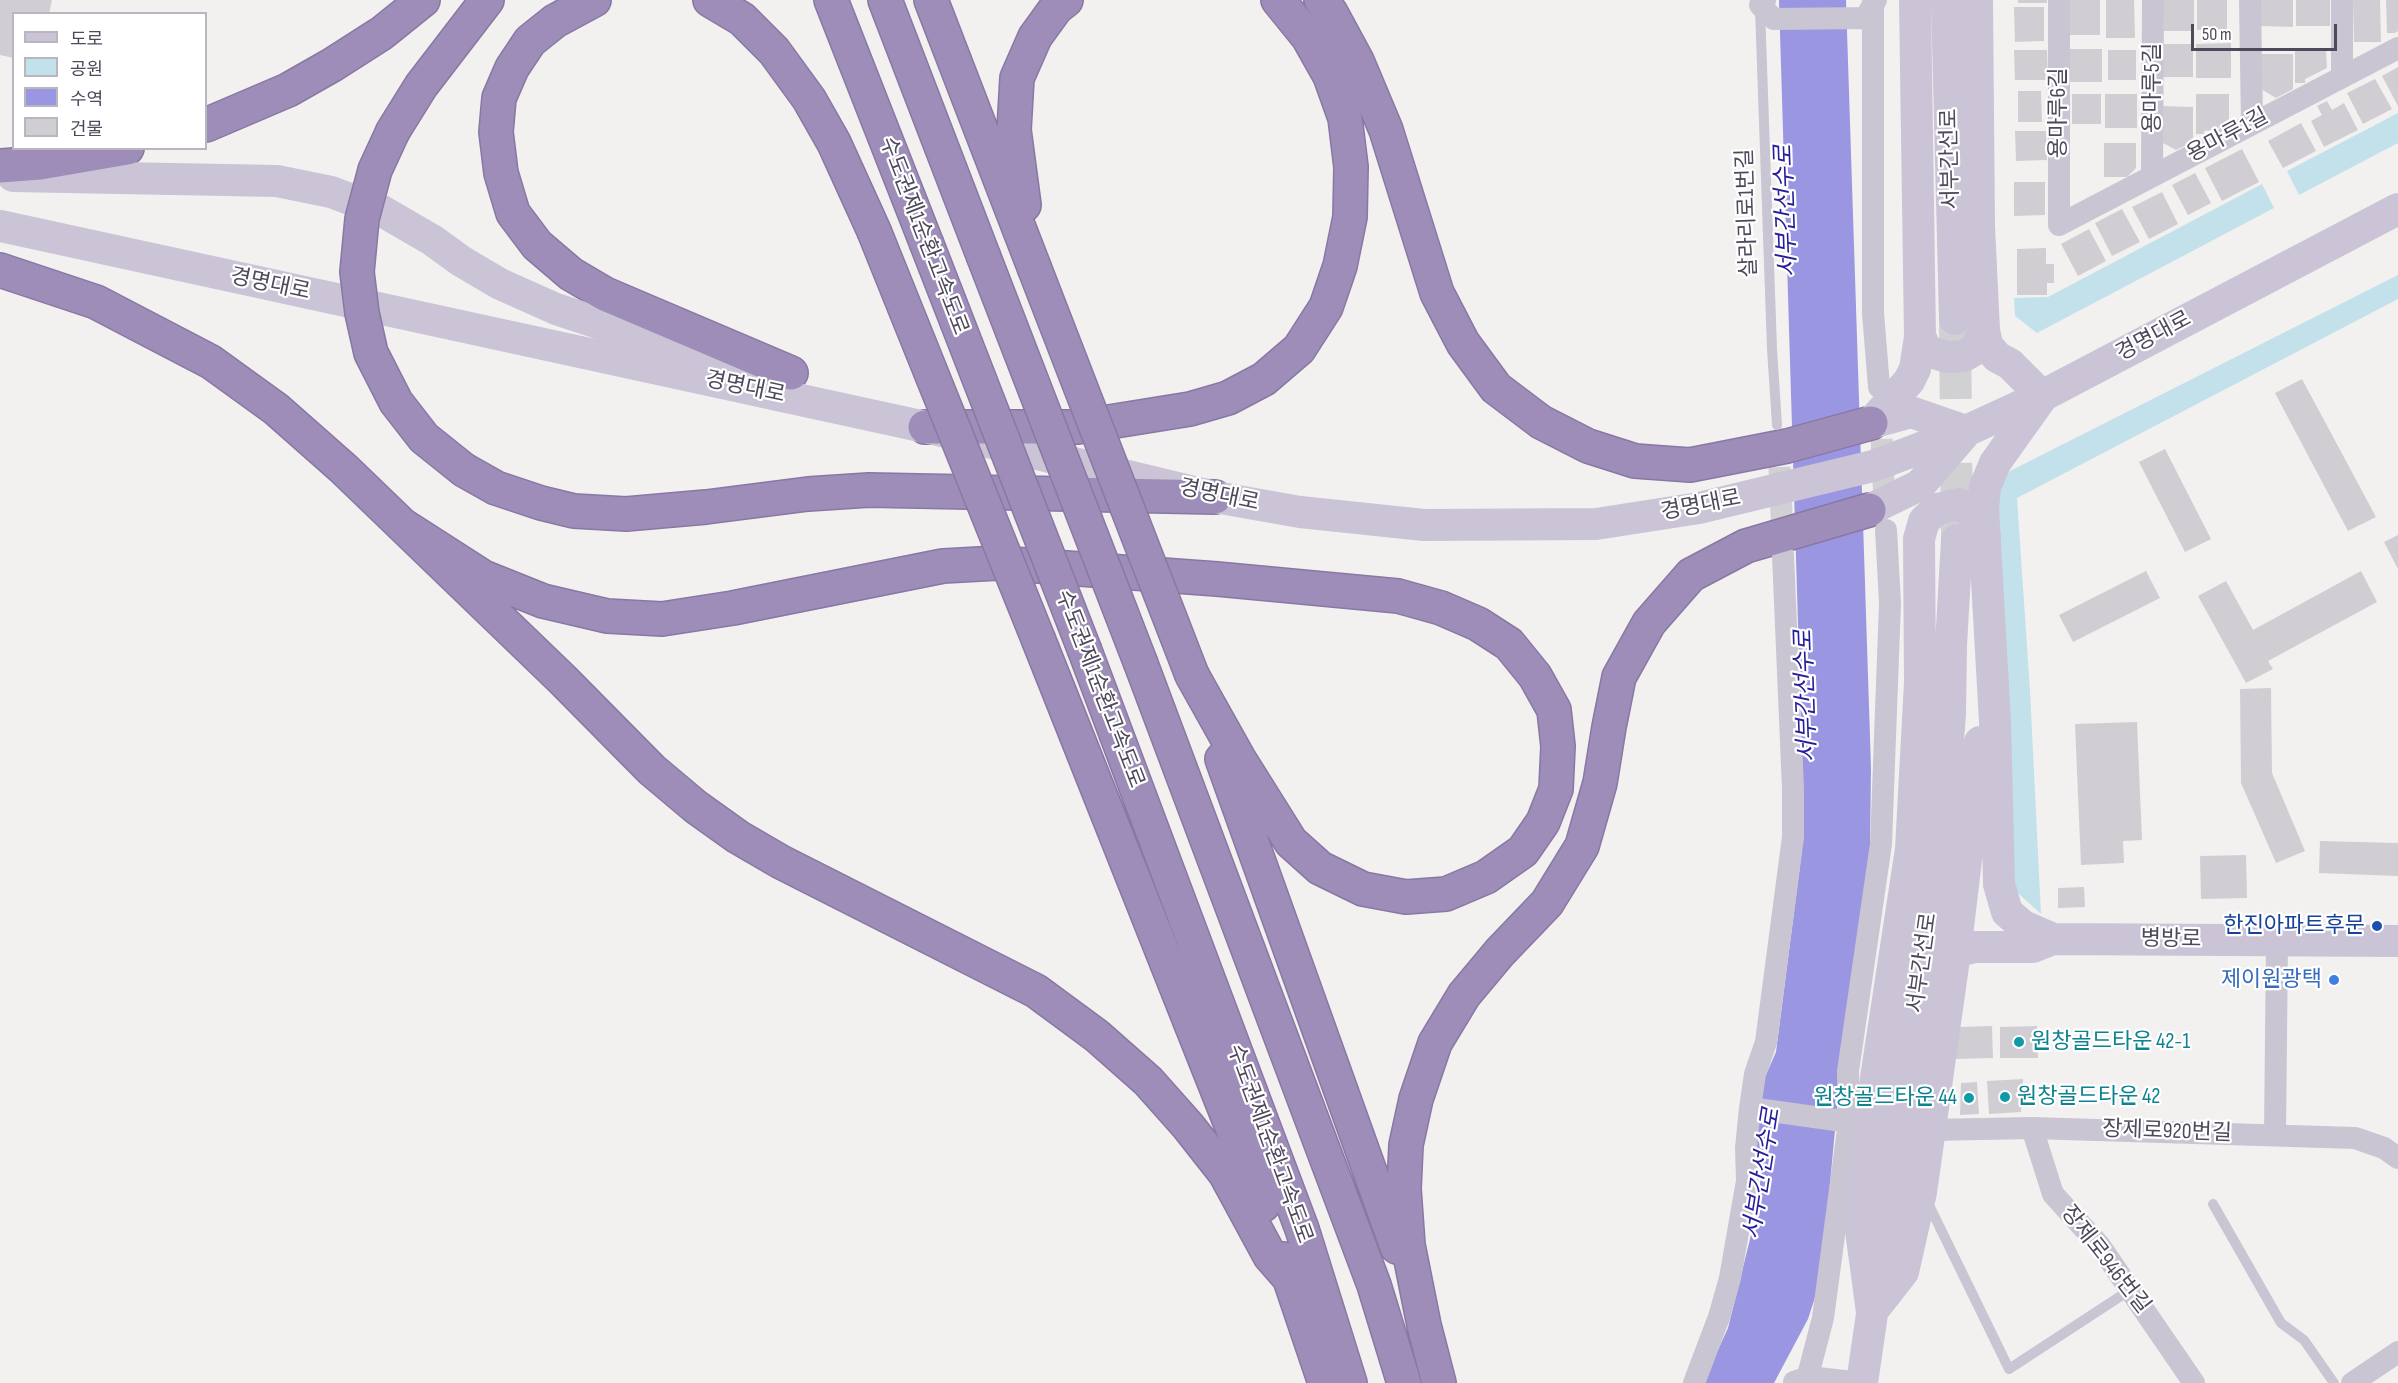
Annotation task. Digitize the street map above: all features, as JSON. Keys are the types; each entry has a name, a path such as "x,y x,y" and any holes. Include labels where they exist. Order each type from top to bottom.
{"highway":[{"path":"207,125 288,90 332,65 382,33 423,0"},
{"path":"487,0 421,86 393,131 375,170 362,219 357,272 362,313 371,352 396,402 423,438 464,470 496,488 541,503 574,511 626,514 808,494 869,490 1215,497"},
{"path":"594,0 555,21 530,41 512,68 499,98 496,132 501,172 513,213 537,245 572,274 605,294 791,373"},
{"path":"710,0 742,19 774,51 809,99 834,143 874,231 1039,641 1291,1280 1324,1383"},
{"name":"수도권제1순환고속도로","path":"831,0 1086,651 1302,1229 1350,1383"},
{"path":"885,0 1141,664 1374,1285 1404,1383"},
{"path":"931,0 1192,675 1371,1171 1424,1325"},
{"path":"1034,267 1014,130 1017,78 1035,37 1056,8 1066,0"},
{"path":"925,427 1078,427 1190,409 1228,398 1264,379 1299,350 1326,307 1340,266 1350,217 1352,167 1345,118 1330,76 1308,37 1278,0"},
{"path":"1322,0 1357,61 1386,130 1437,293 1463,343 1496,388 1541,422 1588,446 1635,461 1690,465 1782,436 1871,423"},
{"path":"0,166 40,163 115,150"},
{"path":"0,270 96,302 211,362 276,409 344,469 555,672 652,770 696,807 738,837 781,862 1036,991 1097,1036 1148,1082 1188,1126 1225,1173 1270,1256 1291,1280"},
{"path":"1439,1383 1424,1325 1408,1245 1404,1189 1406,1145 1416,1099 1435,1043 1464,994 1547,903 1582,846 1600,783 1619,677 1649,622 1691,575 1746,546 1787,543 1878,520"},
{"path":"402,525 483,577 543,601 607,616 662,619 733,608 943,566 999,563 1217,579 1398,596 1441,608 1478,624 1509,644 1535,676 1554,710 1558,746 1556,789 1543,822 1523,851 1486,877 1446,894 1406,897 1363,889 1320,868 1291,842 1239,759 1192,675"}],"street":[{"path":"1765,6 1857,19 1865,18 1873,0"},
{"path":"1873,0 1873,313 1879,387"},
{"path":"1871,423 1909,381 1915,369 1920,337 1915,0"},
{"name":"서부간선로","path":"1947,0 1955,319"},
{"path":"1972,541 1983,509 1985,487 1995,463 2042,396 2010,364 1997,357 1988,345 1984,330 1977,0"},
{"name":"용마루6길","path":"2059,0 2059,225"},
{"name":"용마루5길","path":"2152,176 2153,0"},
{"path":"2250,0 2252,124"},
{"path":"2342,0 2342,77"},
{"name":"용마루1길","path":"2059,225 2398,48"},
{"path":"0,176 277,181 331,192 382,211 490,278 556,309 647,339 791,373 925,427"},
{"name":"경명대로","path":"0,226 925,427 1215,497 1300,512 1424,525 1596,524 1699,508 1789,488 1873,466 1966,431 2042,396 2398,208"},
{"path":"1920,337 1927,351 1947,357 1964,356 1976,349 1984,330"},
{"path":"1871,423 1911,412 1966,431 1920,486 1878,520"},
{"path":"1861,1383 1802,1381 1823,1318 1852,1122 1911,849 1920,682 1919,539 1924,521 1937,509 1959,504 1977,516 1972,541 1992,668 1999,884 2007,912 2023,926 2053,939"},
{"path":"1878,520 1900,510 1907,515 1919,539"},
{"path":"1872,1312 1860,1223 1848,1071 1881,844 1890,603 1878,520"},
{"name":"서부간선로","path":"1861,1383 1940,844 1950,714 1950,645 1972,541"},
{"path":"1694,1383 1719,1317 1730,1278 1747,1181 1746,1148 1753,1109 1755,1074 1766,1042 1793,837 1787,543"},
{"path":"1872,1312 1903,1272 1921,1192 1955,952 1982,724 1992,668"},
{"path":"1955,952 1974,947 2032,947 2053,939"},
{"name":"병방로","path":"2053,939 2398,941"},
{"path":"2274,1135 2277,941"},
{"path":"1753,1109 1852,1122"},
{"name":"장제로920번길","path":"1930,1130 2032,1128 2355,1138 2384,1148 2398,1158"},
{"name":"장제로946번길","path":"2032,1128 2054,1194 2100,1246 2194,1383"},
{"path":"2352,1383 2390,1366"}],"lane":[{"name":"살라리로1번길","path":"1765,6 1772,349 1782,436"},
{"path":"1921,1192 1932,1210 1958,1268 2009,1369 2130,1290"},
{"path":"2213,1204 2281,1323 2304,1340 2334,1383"}],"green space":[{"path":"2398,113 2398,143 2299,195 2287,171"},
{"path":"2262,184 2274,208 2037,333 2015,316 2014,298 2048,297"},
{"path":"2398,275 2398,299 2017,498 2030,691 2041,914 2009,885 1998,496 2008,472"}],"water":[{"name":"서부간선수로","path":"1779,0 1846,0 1871,768 1870,846 1842,1056 1821,1279 1808,1319 1774,1383 1703,1383 1728,1328 1756,1215 1762,1168 1754,1142 1765,1077 1776,1052 1802,850 1801,722"}],"building":[{"path":"0,0 52,0 49,12 12,12 12,58 0,55"},
{"path":"2018,0 2047,0 2047,3 2018,3"},
{"path":"2070,0 2100,0 2100,35 2070,35"},
{"path":"2106,0 2134,0 2135,38 2106,38"},
{"path":"2163,0 2194,0 2194,31 2164,31"},
{"path":"2197,0 2227,0 2227,29 2197,30"},
{"path":"2261,0 2293,0 2293,27 2261,26"},
{"path":"2296,0 2330,0 2330,26 2296,26"},
{"path":"2353,0 2380,0 2381,42 2354,42"},
{"path":"2386,0 2398,0 2398,31 2395,33 2387,33"},
{"path":"2014,7 2044,7 2044,41 2015,42"},
{"path":"2231,43 2231,78 2196,78 2196,44"},
{"path":"2161,44 2193,44 2193,77 2162,77"},
{"path":"2069,49 2102,49 2102,82 2069,82"},
{"path":"2014,50 2047,50 2048,80 2015,80"},
{"path":"2108,50 2136,50 2136,80 2108,80"},
{"path":"2295,50 2326,50 2327,68 2305,79 2305,83 2295,83"},
{"path":"2261,54 2293,54 2293,89 2276,98 2261,89"},
{"path":"2398,67 2398,106 2382,76"},
{"path":"2375,79 2392,109 2363,124 2347,93"},
{"path":"2018,91 2041,91 2042,122 2018,122"},
{"path":"2072,94 2101,94 2101,124 2072,124"},
{"path":"2105,94 2137,94 2137,128 2105,128"},
{"path":"2196,94 2229,94 2229,119 2216,130 2196,134"},
{"path":"2327,101 2332,110 2344,103 2358,130 2324,147 2311,121 2322,115 2317,106"},
{"path":"2161,106 2193,107 2193,142 2176,150 2161,142"},
{"path":"2301,123 2316,151 2283,168 2268,141"},
{"path":"2015,131 2046,131 2047,160 2016,161"},
{"path":"2104,143 2136,143 2136,168 2127,177 2104,177"},
{"path":"2242,149 2259,182 2222,201 2205,168"},
{"path":"2195,173 2211,203 2188,215 2172,185"},
{"path":"2014,182 2045,182 2045,215 2014,216"},
{"path":"2162,192 2178,224 2149,239 2132,207"},
{"path":"2122,209 2140,242 2112,256 2095,223"},
{"path":"2089,229 2106,261 2078,276 2061,244"},
{"path":"2046,248 2046,264 2054,264 2054,283 2047,283 2047,295 2017,295 2017,249"},
{"path":"2302,379 2376,517 2348,531 2275,393"},
{"path":"2165,449 2211,539 2185,552 2139,462"},
{"path":"2398,535 2398,569 2384,542"},
{"path":"2146,571 2160,598 2073,642 2059,615"},
{"path":"2361,571 2377,602 2268,661 2273,669 2246,683 2198,596 2226,581 2253,630"},
{"path":"2271,688 2272,773 2305,851 2276,863 2241,783 2240,689"},
{"path":"2137,722 2142,840 2123,841 2124,863 2081,865 2075,724"},
{"path":"2320,841 2398,843 2398,876 2319,873"},
{"path":"2246,855 2247,898 2201,899 2200,856"},
{"path":"2084,887 2085,907 2058,908 2058,888"},
{"name":"원창골드타운 42-1","path":"1992,1026 1993,1058 1955,1059 1958,1027"},
{"name":"원창골드타운 42-1","path":"2037,1026 2038,1058 2000,1058 2000,1027"},
{"name":"원창골드타운 42","path":"2023,1079 2021,1112 1989,1114 1987,1081"},
{"name":"원창골드타운 44","path":"1977,1082 1979,1114 1960,1115 1961,1083"}],"tunnel":[{"path":"1955,319 1957,540"},
{"path":"1880,406 1885,514"},
{"path":"1778,434 1783,548"}],"place":[{"name":"한진아파트후문","path":"2377,926"},
{"name":"제이원광택","path":"2334,980"},
{"name":"원창골드타운 42-1","path":"2019,1042"},
{"name":"원창골드타운 42","path":"2005,1097"},
{"name":"원창골드타운 44","path":"1969,1098"}]}
